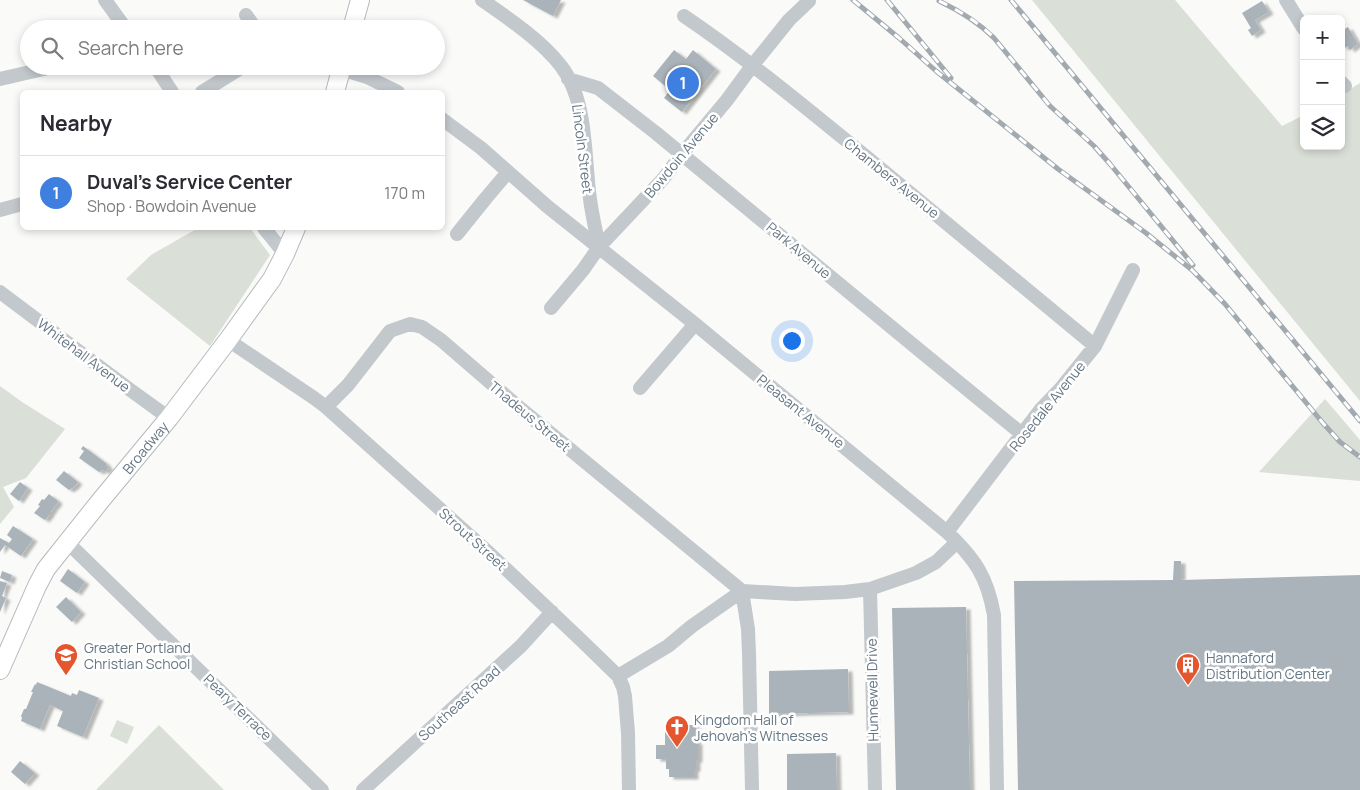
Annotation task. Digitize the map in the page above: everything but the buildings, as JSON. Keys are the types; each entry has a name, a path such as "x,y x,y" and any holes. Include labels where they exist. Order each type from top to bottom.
{"main road":[{"path":"354,20 360,0"},
{"path":"336,90 340,75"},
{"name":"Broadway","path":"0,670 36,586 46,569 169,418 228,340 272,279 295,230"}],"street":[{"path":"105,0 119,20"},
{"name":"Lincoln Street","path":"482,0 537,42 561,66 568,78 576,95 584,134 589,198 599,247"},
{"name":"Bowdoin Avenue","path":"551,308 583,270 599,247 663,179 789,20 809,0"},
{"path":"1286,0 1300,23"},
{"path":"246,16 249,20"},
{"name":"Chambers Avenue","path":"684,16 752,66 956,230 1095,346"},
{"path":"0,79 20,74"},
{"path":"162,75 171,90"},
{"path":"205,90 229,75"},
{"path":"361,75 394,90"},
{"name":"Park Avenue","path":"568,78 598,88 682,154 1022,434"},
{"name":"Pleasant Avenue","path":"445,121 481,148 548,207 695,324 947,532 965,549 978,568 991,596 994,615 997,790"},
{"path":"457,234 508,172"},
{"path":"0,210 20,205"},
{"path":"266,230 285,254"},
{"name":"Rosedale Avenue","path":"947,532 1022,434 1095,346 1133,270"},
{"name":"Whitehall Avenue","path":"0,292 169,418"},
{"name":"Thadeus Street","path":"326,407 348,385 390,331 410,324 422,327 441,340 521,409 742,591"},
{"path":"640,388 695,324"},
{"name":"Strout Street","path":"228,340 326,407 488,552 618,676 625,696 629,790"},
{"name":"Peary Terrace","path":"67,542 322,790"},
{"path":"618,676 668,646 692,626 742,591 794,594 870,589 916,573 936,562 957,542"},
{"name":"Hunnewell Drive","path":"870,589 875,790"},
{"path":"742,591 749,645 752,790"},
{"name":"Southeast Road","path":"363,790 522,646 552,612"}],"shaded area":[{"path":"1032,0 1175,0 1282,126 1300,117 1300,150 1345,150 1345,92 1360,83 1360,401"},
{"path":"195,230 251,230 270,255 210,346 126,279 151,255"},
{"path":"0,386 65,429 26,478 3,487 14,507 0,524"},
{"path":"1325,399 1360,440 1360,481 1259,472"},
{"path":"117,720 134,727 127,744 110,736"},
{"path":"159,725 224,790 96,790"}],"railway":[{"path":"853,0 936,71 1058,169 1146,233 1192,270 1225,304 1322,422 1340,442 1360,457"},
{"path":"887,0 951,78"},
{"path":"1011,0 1360,421"},
{"path":"939,1 968,17 994,38 1050,106 1094,146 1110,164 1193,265"}],"place":[{"name":"Duval's Service Center","path":"683,83"},
{"name":"Greater Portland Christian School","path":"66,676"},
{"name":"Hannaford Distribution Center","path":"1188,686"},
{"name":"Kingdom Hall of Jehovah's Witnesses","path":"677,748"}]}
